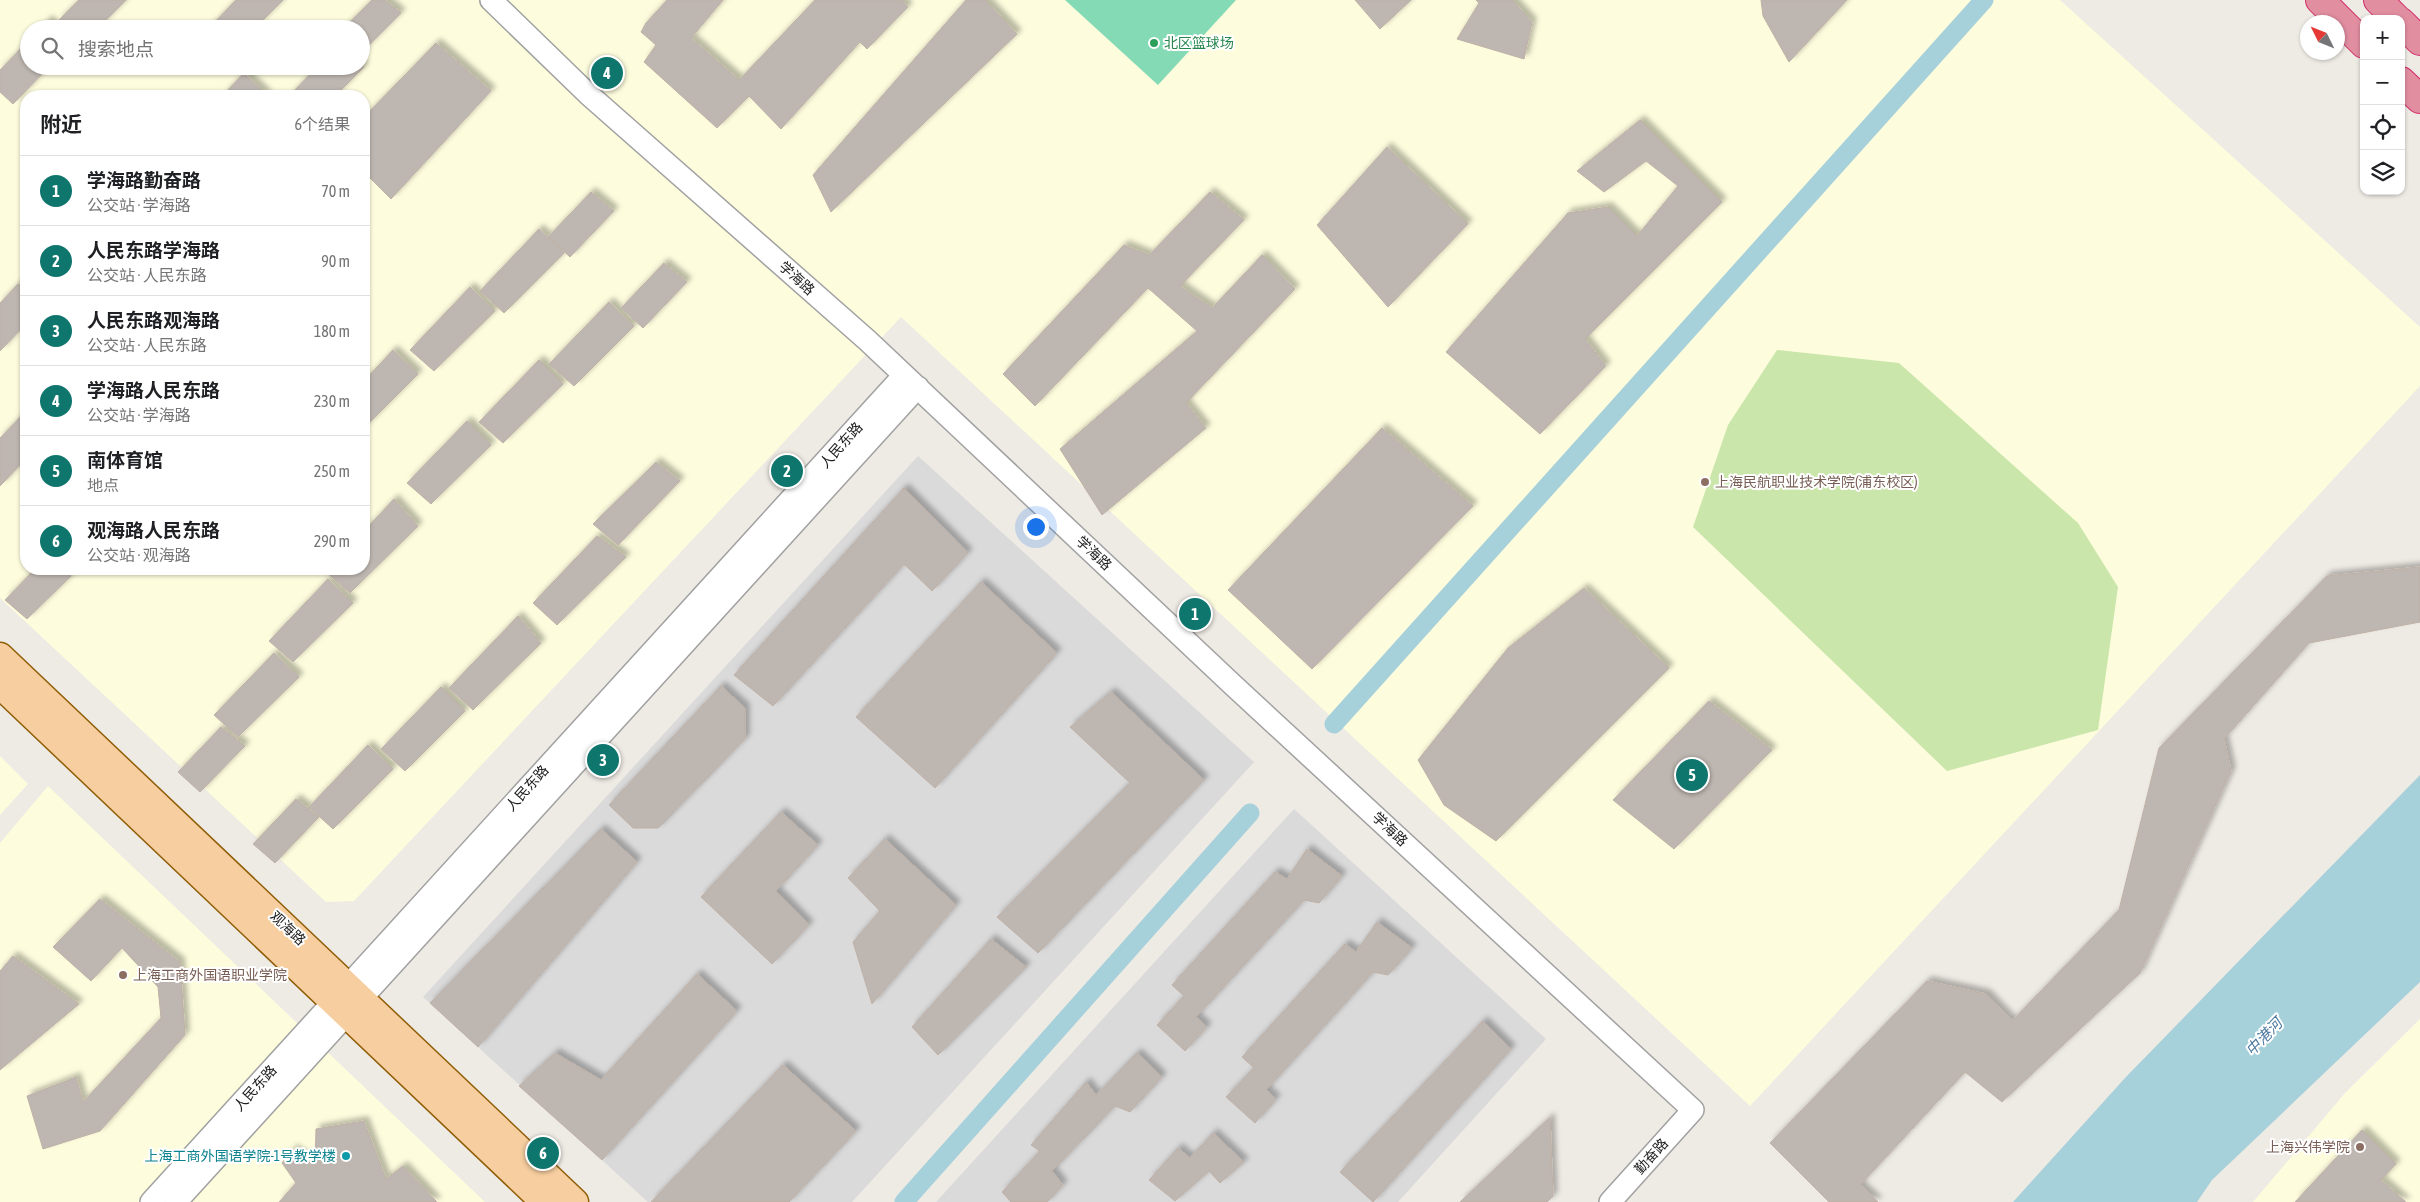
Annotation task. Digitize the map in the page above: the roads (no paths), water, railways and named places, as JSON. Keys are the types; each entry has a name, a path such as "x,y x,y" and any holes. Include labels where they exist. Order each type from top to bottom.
{"highway":[{"path":"2320,0 2360,40"},
{"path":"2378,0 2394,15"},
{"path":"2405,26 2420,40"},
{"path":"2405,85 2420,99"}],"main road":[{"name":"观海路","path":"0,656 347,1000 544,1202"},
{"name":"观海路","path":"0,686 347,1000 576,1202"}],"street":[{"name":"学海路","path":"491,0 588,94 911,381 1234,686 1693,1110"},
{"name":"人民东路","path":"151,1202 347,1000 911,381"},
{"name":"人民东路","path":"176,1202 347,1000"},
{"name":"勤奋路","path":"1610,1202 1693,1110"}],"water":[{"name":"中港河","path":"2420,775 2420,982 2212,1180 2197,1202 2013,1202 2125,1078"}],"waterway":[{"path":"1334,724 1984,0"},
{"path":"904,1202 1250,813"}],"place":[{"name":"北区篮球场","path":"1154,43"},
{"name":"学海路人民东路","path":"607,73"},
{"name":"人民东路学海路","path":"787,471"},
{"name":"上海民航职业技术学院(浦东校区)","path":"1705,482"},
{"name":"学海路勤奋路","path":"1195,614"},
{"name":"人民东路观海路","path":"603,760"},
{"name":"南体育馆","path":"1692,775"},
{"name":"上海工商外国语职业学院","path":"123,975"},
{"name":"上海兴伟学院","path":"2360,1147"},
{"name":"观海路人民东路","path":"543,1153"},
{"name":"上海工商外国语学院-1号教学楼","path":"346,1156"}]}
